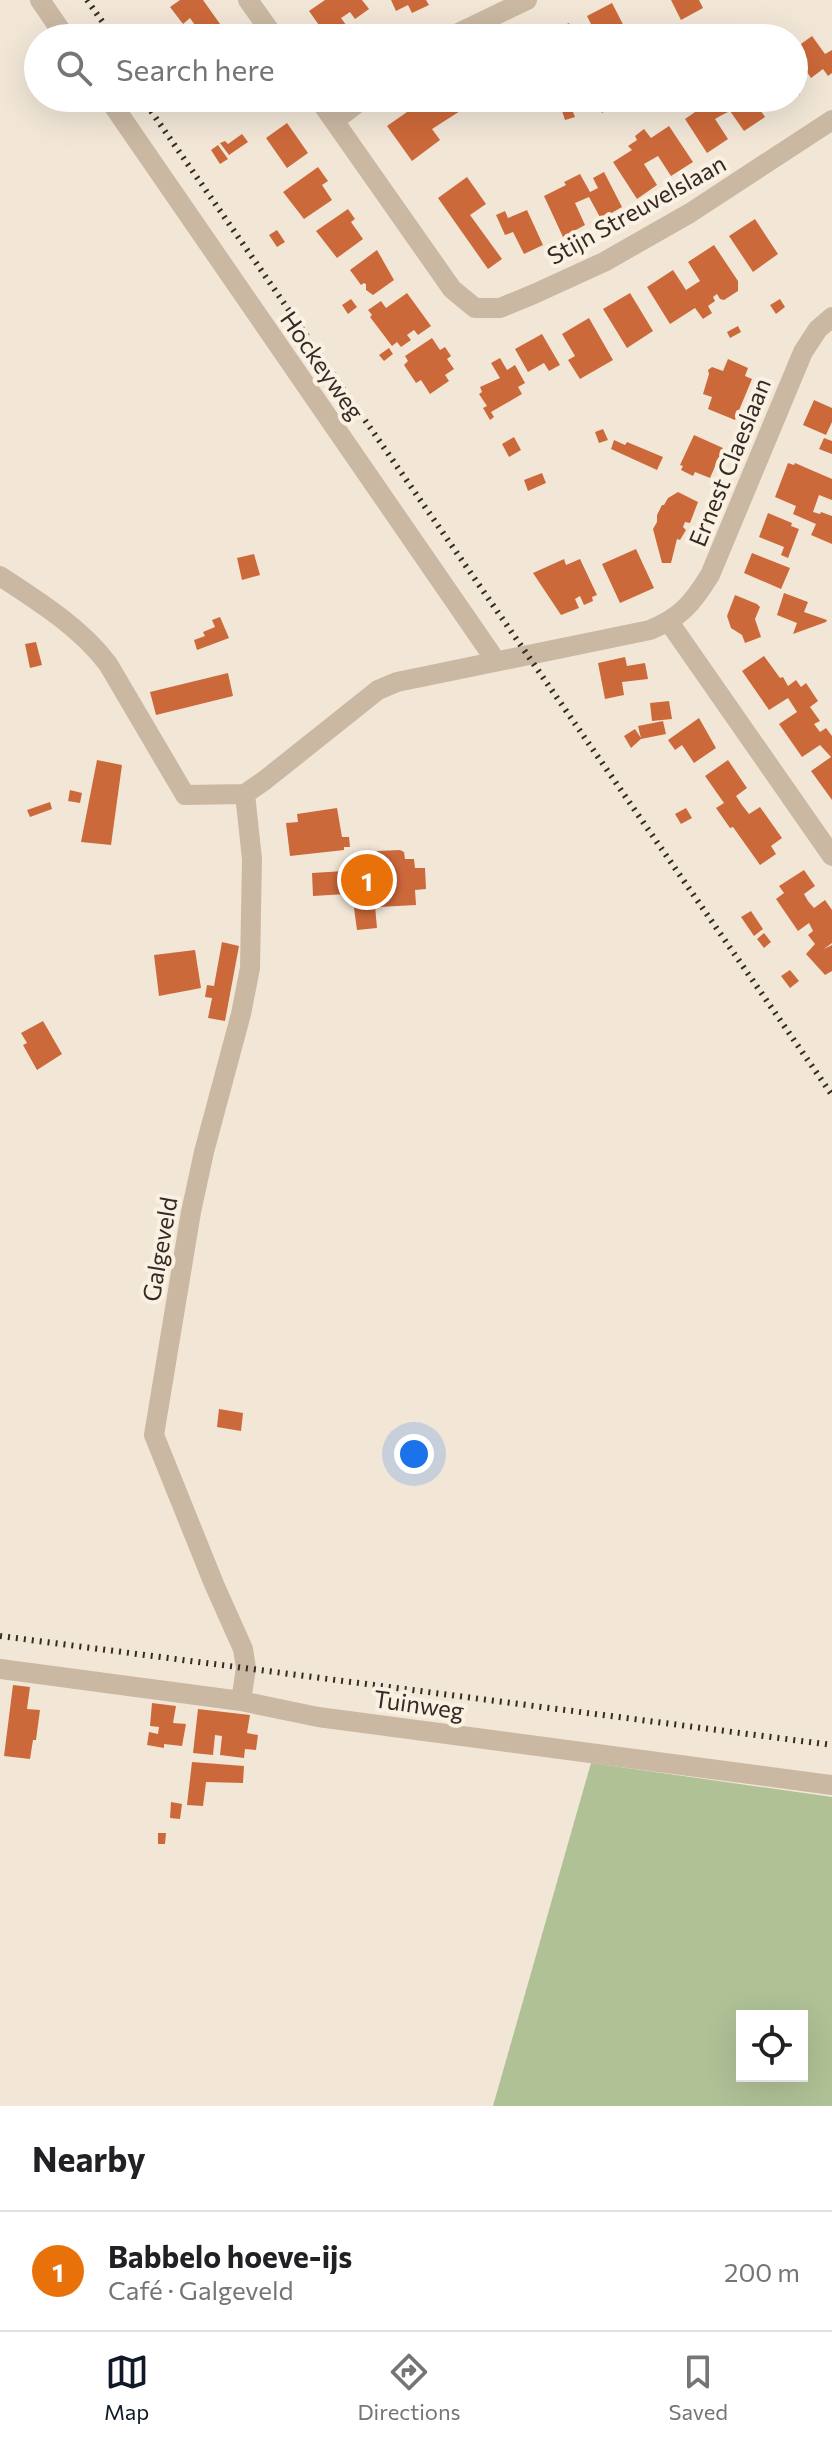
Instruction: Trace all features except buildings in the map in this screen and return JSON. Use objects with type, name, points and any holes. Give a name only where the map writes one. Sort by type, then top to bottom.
[{"type":"street","points":[[40,0],[56,24]]},
{"type":"street","points":[[248,0],[265,24]]},
{"type":"street","points":[[477,24],[527,0]]},
{"type":"street","name":"Hockeyweg","points":[[118,112],[496,661]]},
{"type":"street","name":"Stijn Streuvelslaan","points":[[328,112],[452,289],[475,308],[500,308],[604,262],[690,213],[832,120]]},
{"type":"street","points":[[334,121],[346,112]]},
{"type":"street","name":"Ernest Claeslaan","points":[[496,661],[650,630],[669,622],[687,609],[710,575],[803,352],[818,329],[832,317]]},
{"type":"street","points":[[0,576],[96,648],[185,795],[245,794],[378,690],[397,682],[496,661]]},
{"type":"street","points":[[669,622],[832,856]]},
{"type":"street","name":"Galgeveld","points":[[241,1701],[246,1668],[243,1649],[154,1435],[191,1212],[250,968],[252,859],[245,794]]},
{"type":"street","name":"Tuinweg","points":[[0,1669],[241,1701],[318,1717],[832,1785]]},
{"type":"green space","points":[[591,1763],[832,1797],[832,2106],[493,2106]]},
{"type":"railway","points":[[87,0],[104,24]]},
{"type":"railway","points":[[152,112],[832,1095]]},
{"type":"railway","points":[[0,1636],[832,1745]]},
{"type":"place","name":"Babbelo hoeve-ijs","points":[[367,880]]}]
